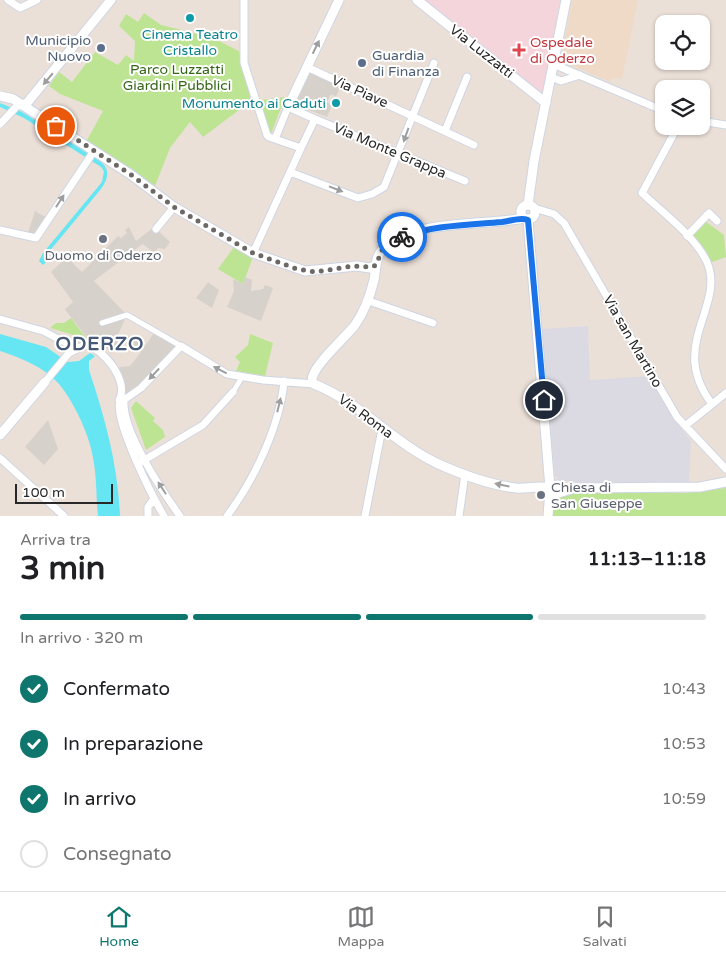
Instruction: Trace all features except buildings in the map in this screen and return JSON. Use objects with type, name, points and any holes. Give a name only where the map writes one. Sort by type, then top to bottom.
[{"type":"street","points":[[8,0],[20,8],[37,0]]},
{"type":"street","points":[[0,124],[11,112],[27,103],[111,0]]},
{"type":"street","points":[[244,0],[243,50],[246,75],[265,132],[274,139],[301,148]]},
{"type":"street","points":[[274,139],[339,0]]},
{"type":"street","name":"Via Luzzatti","points":[[418,0],[546,103]]},
{"type":"street","points":[[548,512],[555,489],[550,470],[530,213],[534,161],[566,0]]},
{"type":"street","points":[[290,172],[358,198],[372,194],[384,187],[434,63]]},
{"type":"street","points":[[553,64],[655,107]]},
{"type":"street","name":"Via Piave","points":[[307,67],[474,144]]},
{"type":"street","points":[[551,77],[561,81],[581,75]]},
{"type":"street","points":[[445,131],[467,77]]},
{"type":"street","points":[[0,96],[12,99],[93,153],[130,174],[166,202],[253,253],[305,271],[372,266]]},
{"type":"street","name":"Via Monte Grappa","points":[[288,107],[398,155],[465,181]]},
{"type":"street","points":[[253,253],[315,119]]},
{"type":"street","points":[[710,122],[726,125]]},
{"type":"street","points":[[673,135],[642,193],[687,236],[703,256],[711,272],[711,290],[696,345],[694,365],[701,388],[712,404]]},
{"type":"street","points":[[0,230],[36,238],[93,153]]},
{"type":"street","points":[[166,202],[166,217]]},
{"type":"street","points":[[156,229],[174,207]]},
{"type":"street","name":"Via san Martino","points":[[530,213],[546,212],[554,214],[564,223],[677,416],[726,469]]},
{"type":"street","points":[[687,236],[709,212],[717,221]]},
{"type":"street","points":[[299,382],[314,371],[356,324],[369,301],[373,283],[372,266],[385,247],[418,231],[445,225],[510,221],[530,213]]},
{"type":"street","points":[[369,301],[433,323]]},
{"type":"street","points":[[102,323],[127,315],[181,346],[141,388],[122,399]]},
{"type":"street","points":[[0,319],[43,331],[76,348]]},
{"type":"street","points":[[1,433],[69,353],[85,345],[92,346],[112,364],[120,380],[122,399],[119,412],[142,464],[154,500],[164,516]]},
{"type":"street","name":"Via Roma","points":[[181,346],[217,369],[242,378],[314,384],[339,395],[419,453],[442,466],[507,486],[555,489],[700,487],[726,482]]},
{"type":"street","points":[[314,371],[312,379],[314,384]]},
{"type":"street","points":[[142,464],[210,419],[233,392],[242,378]]},
{"type":"street","points":[[227,516],[260,460],[274,429],[284,381]]},
{"type":"street","points":[[685,426],[726,393]]},
{"type":"street","points":[[365,516],[379,444],[381,436],[386,430]]},
{"type":"street","points":[[0,458],[64,516]]},
{"type":"street","points":[[142,464],[180,516]]},
{"type":"street","points":[[459,516],[465,474]]},
{"type":"street","points":[[148,516],[148,507],[154,500]]},
{"type":"shaded area","name":"Ospedale di Oderzo","points":[[424,0],[560,0],[544,95],[453,22]]},
{"type":"shaded area","points":[[572,0],[638,0],[622,79],[613,78],[611,82],[561,61]]},
{"type":"shaded area","points":[[309,71],[340,87],[336,97],[331,94],[327,102],[332,105],[327,117],[293,104]]},
{"type":"shaded area","points":[[35,211],[49,219],[36,238],[28,233]]},
{"type":"shaded area","points":[[129,227],[136,241],[154,227],[170,242],[165,249],[158,248],[154,253],[143,244],[94,281],[127,315],[115,341],[118,343],[111,354],[100,341],[88,339],[66,311],[65,309],[73,302],[51,272],[67,257],[82,272],[118,236],[121,238],[127,233],[125,230]]},
{"type":"shaded area","points":[[245,277],[252,280],[251,291],[263,289],[265,285],[273,288],[261,321],[227,307],[234,291],[233,279],[243,284]]},
{"type":"shaded area","points":[[208,282],[219,290],[212,308],[196,298]]},
{"type":"shaded area","points":[[588,326],[590,380],[648,376],[672,417],[691,441],[689,482],[618,484],[561,481],[555,476],[542,329]]},
{"type":"shaded area","points":[[155,331],[181,346],[124,399],[117,372],[120,367],[130,366],[141,352],[123,339],[126,335],[146,345]]},
{"type":"shaded area","points":[[48,420],[58,449],[44,465],[25,447]]},
{"type":"green space","name":"Parco Luzzatti Giardini Pubblici","points":[[144,13],[161,25],[211,37],[239,51],[251,101],[203,137],[190,122],[170,148],[155,186],[86,142],[103,111],[60,94],[49,86],[59,72],[72,82],[95,52],[118,65],[126,55],[134,61],[135,41],[119,26],[126,14],[138,22]]},
{"type":"green space","points":[[285,97],[269,136],[260,104],[261,100]]},
{"type":"green space","points":[[705,221],[724,235],[726,257],[712,262],[690,236]]},
{"type":"green space","points":[[234,247],[253,257],[243,284],[218,269]]},
{"type":"green space","points":[[71,318],[87,339],[50,328],[56,323],[64,323]]},
{"type":"green space","points":[[250,334],[273,343],[265,376],[236,371],[240,362],[235,357],[248,345]]},
{"type":"green space","points":[[136,401],[155,418],[153,421],[163,430],[165,437],[146,450],[131,408]]},
{"type":"green space","points":[[726,488],[726,516],[552,516],[557,502],[567,494],[576,491],[686,493]]},
{"type":"water","points":[[0,103],[22,112],[100,161],[107,171],[107,178],[101,189],[48,253],[49,259],[43,265],[39,261],[43,253],[102,182],[104,171],[101,167],[24,118],[0,107]]},
{"type":"water","points":[[0,334],[46,347],[68,362],[79,361],[90,353],[95,356],[89,361],[89,370],[114,460],[120,516],[98,516],[91,449],[78,414],[66,393],[52,377],[40,368],[0,351]]},
{"type":"way so far","points":[[56,126],[130,174],[166,202],[229,240],[253,253],[297,269],[316,272],[352,266],[370,268],[376,265],[378,256],[385,247],[402,237]]},
{"type":"place","name":"Cinema Teatro Cristallo","points":[[190,18]]},
{"type":"place","name":"Municipio Nuovo","points":[[101,48]]},
{"type":"place","name":"Ospedale di Oderzo","points":[[519,50]]},
{"type":"place","name":"Guardia di Finanza","points":[[362,63]]},
{"type":"place","name":"Monumento ai Caduti","points":[[336,103]]},
{"type":"place","name":"Duomo di Oderzo","points":[[103,239]]},
{"type":"place","name":"Chiesa di San Giuseppe","points":[[541,495]]},
{"type":"district","name":"ODERZO","points":[[100,343]]},
{"type":"route","points":[[402,237],[445,225],[485,224],[524,218],[528,220],[544,400]]}]
